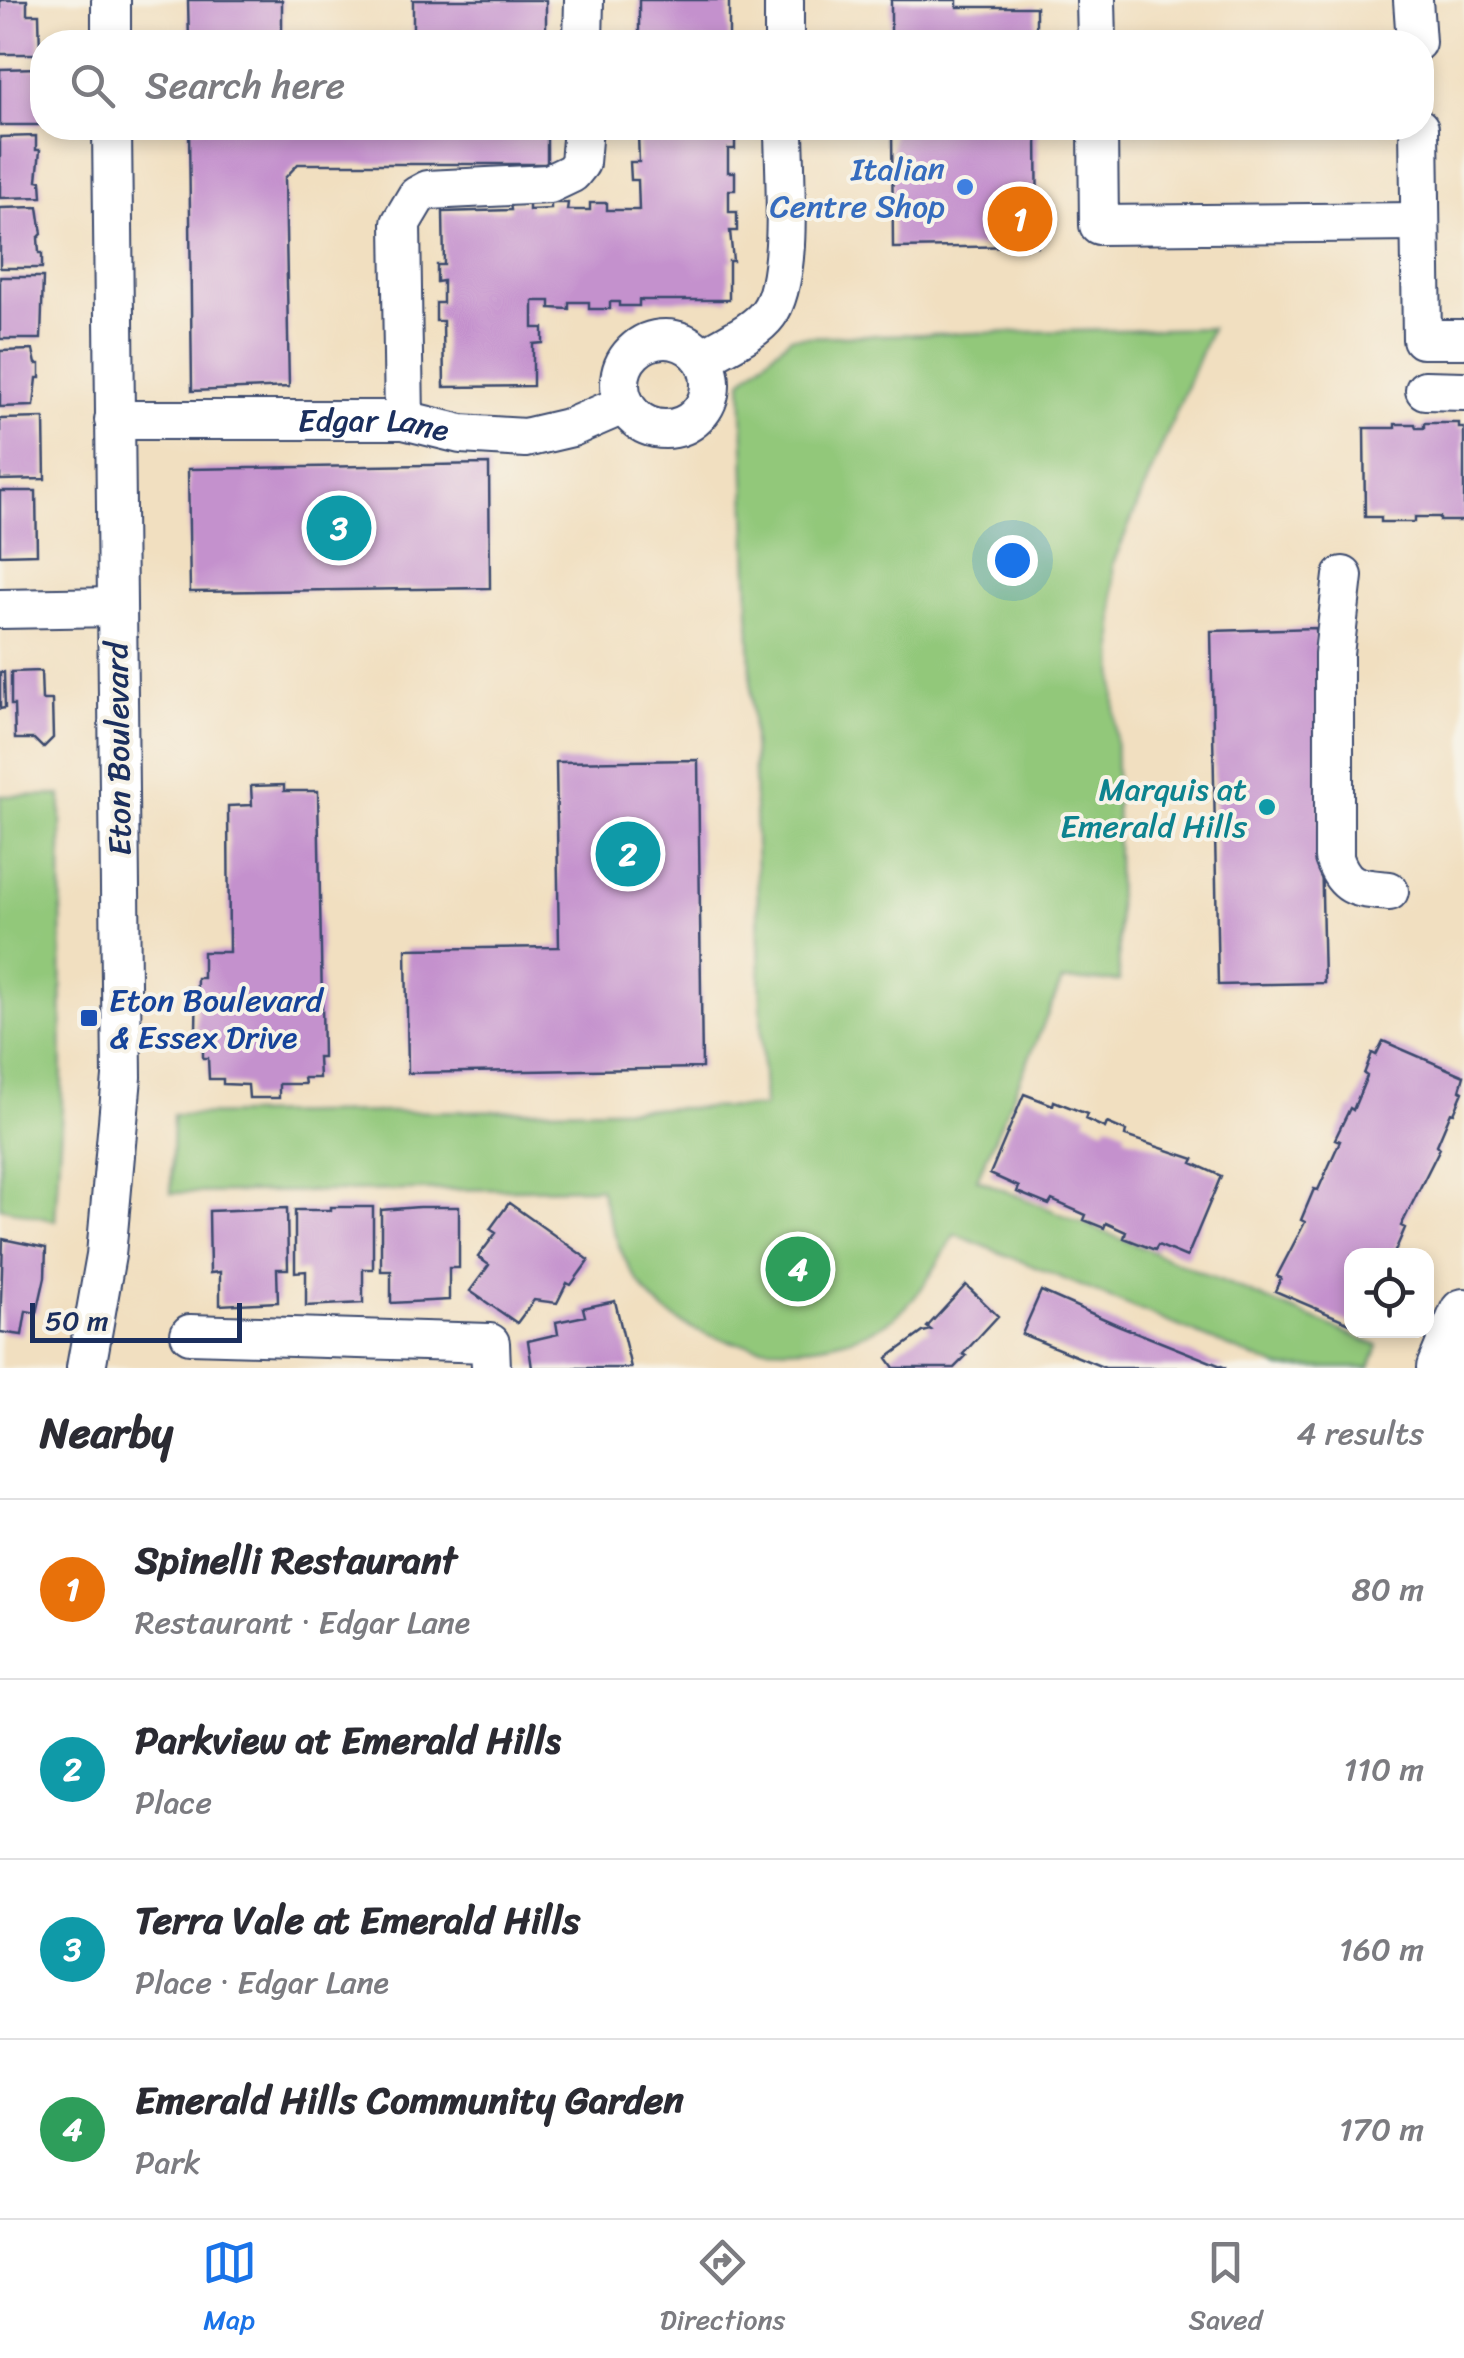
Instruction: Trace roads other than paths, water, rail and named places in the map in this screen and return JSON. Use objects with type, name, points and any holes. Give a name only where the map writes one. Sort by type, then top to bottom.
[{"type":"main road","points":[[1441,1368],[1464,1313]]},
{"type":"street","points":[[111,0],[112,30]]},
{"type":"street","points":[[583,30],[584,0]]},
{"type":"street","points":[[784,0],[784,30]]},
{"type":"street","points":[[1096,0],[1097,30]]},
{"type":"street","points":[[1413,0],[1415,30]]},
{"type":"street","name":"Eton Boulevard","points":[[86,1368],[106,1254],[122,1077],[112,140]]},
{"type":"street","points":[[404,420],[401,241],[406,212],[417,196],[428,190],[549,184],[561,180],[580,163],[582,140]]},
{"type":"street","points":[[703,358],[766,318],[776,303],[784,263],[784,140]]},
{"type":"street","points":[[1098,140],[1099,225],[1419,222]]},
{"type":"street","points":[[1419,140],[1422,338],[1464,339]]},
{"type":"street","points":[[678,340],[703,358],[711,386],[708,400],[689,423],[675,428],[646,425],[625,404],[620,375],[636,350],[649,342],[678,340]]},
{"type":"street","points":[[1425,390],[1464,391]]},
{"type":"street","name":"Edgar Lane","points":[[114,420],[404,420],[461,434],[525,438],[572,428],[625,404]]},
{"type":"street","points":[[1343,576],[1334,654],[1334,858],[1340,876],[1356,888],[1388,891]]},
{"type":"street","points":[[0,609],[116,607]]},
{"type":"street","points":[[190,1334],[490,1343],[492,1368]]},
{"type":"place","name":"Italian Centre Shop","points":[[965,187]]},
{"type":"place","name":"Spinelli Restaurant","points":[[1020,219]]},
{"type":"place","name":"Terra Vale at Emerald Hills","points":[[339,528]]},
{"type":"place","name":"Marquis at Emerald Hills","points":[[1267,807]]},
{"type":"place","name":"Parkview at Emerald Hills","points":[[628,854]]},
{"type":"place","name":"Eton Boulevard & Essex Drive","points":[[89,1018]]},
{"type":"place","name":"Emerald Hills Community Garden","points":[[798,1269]]}]
